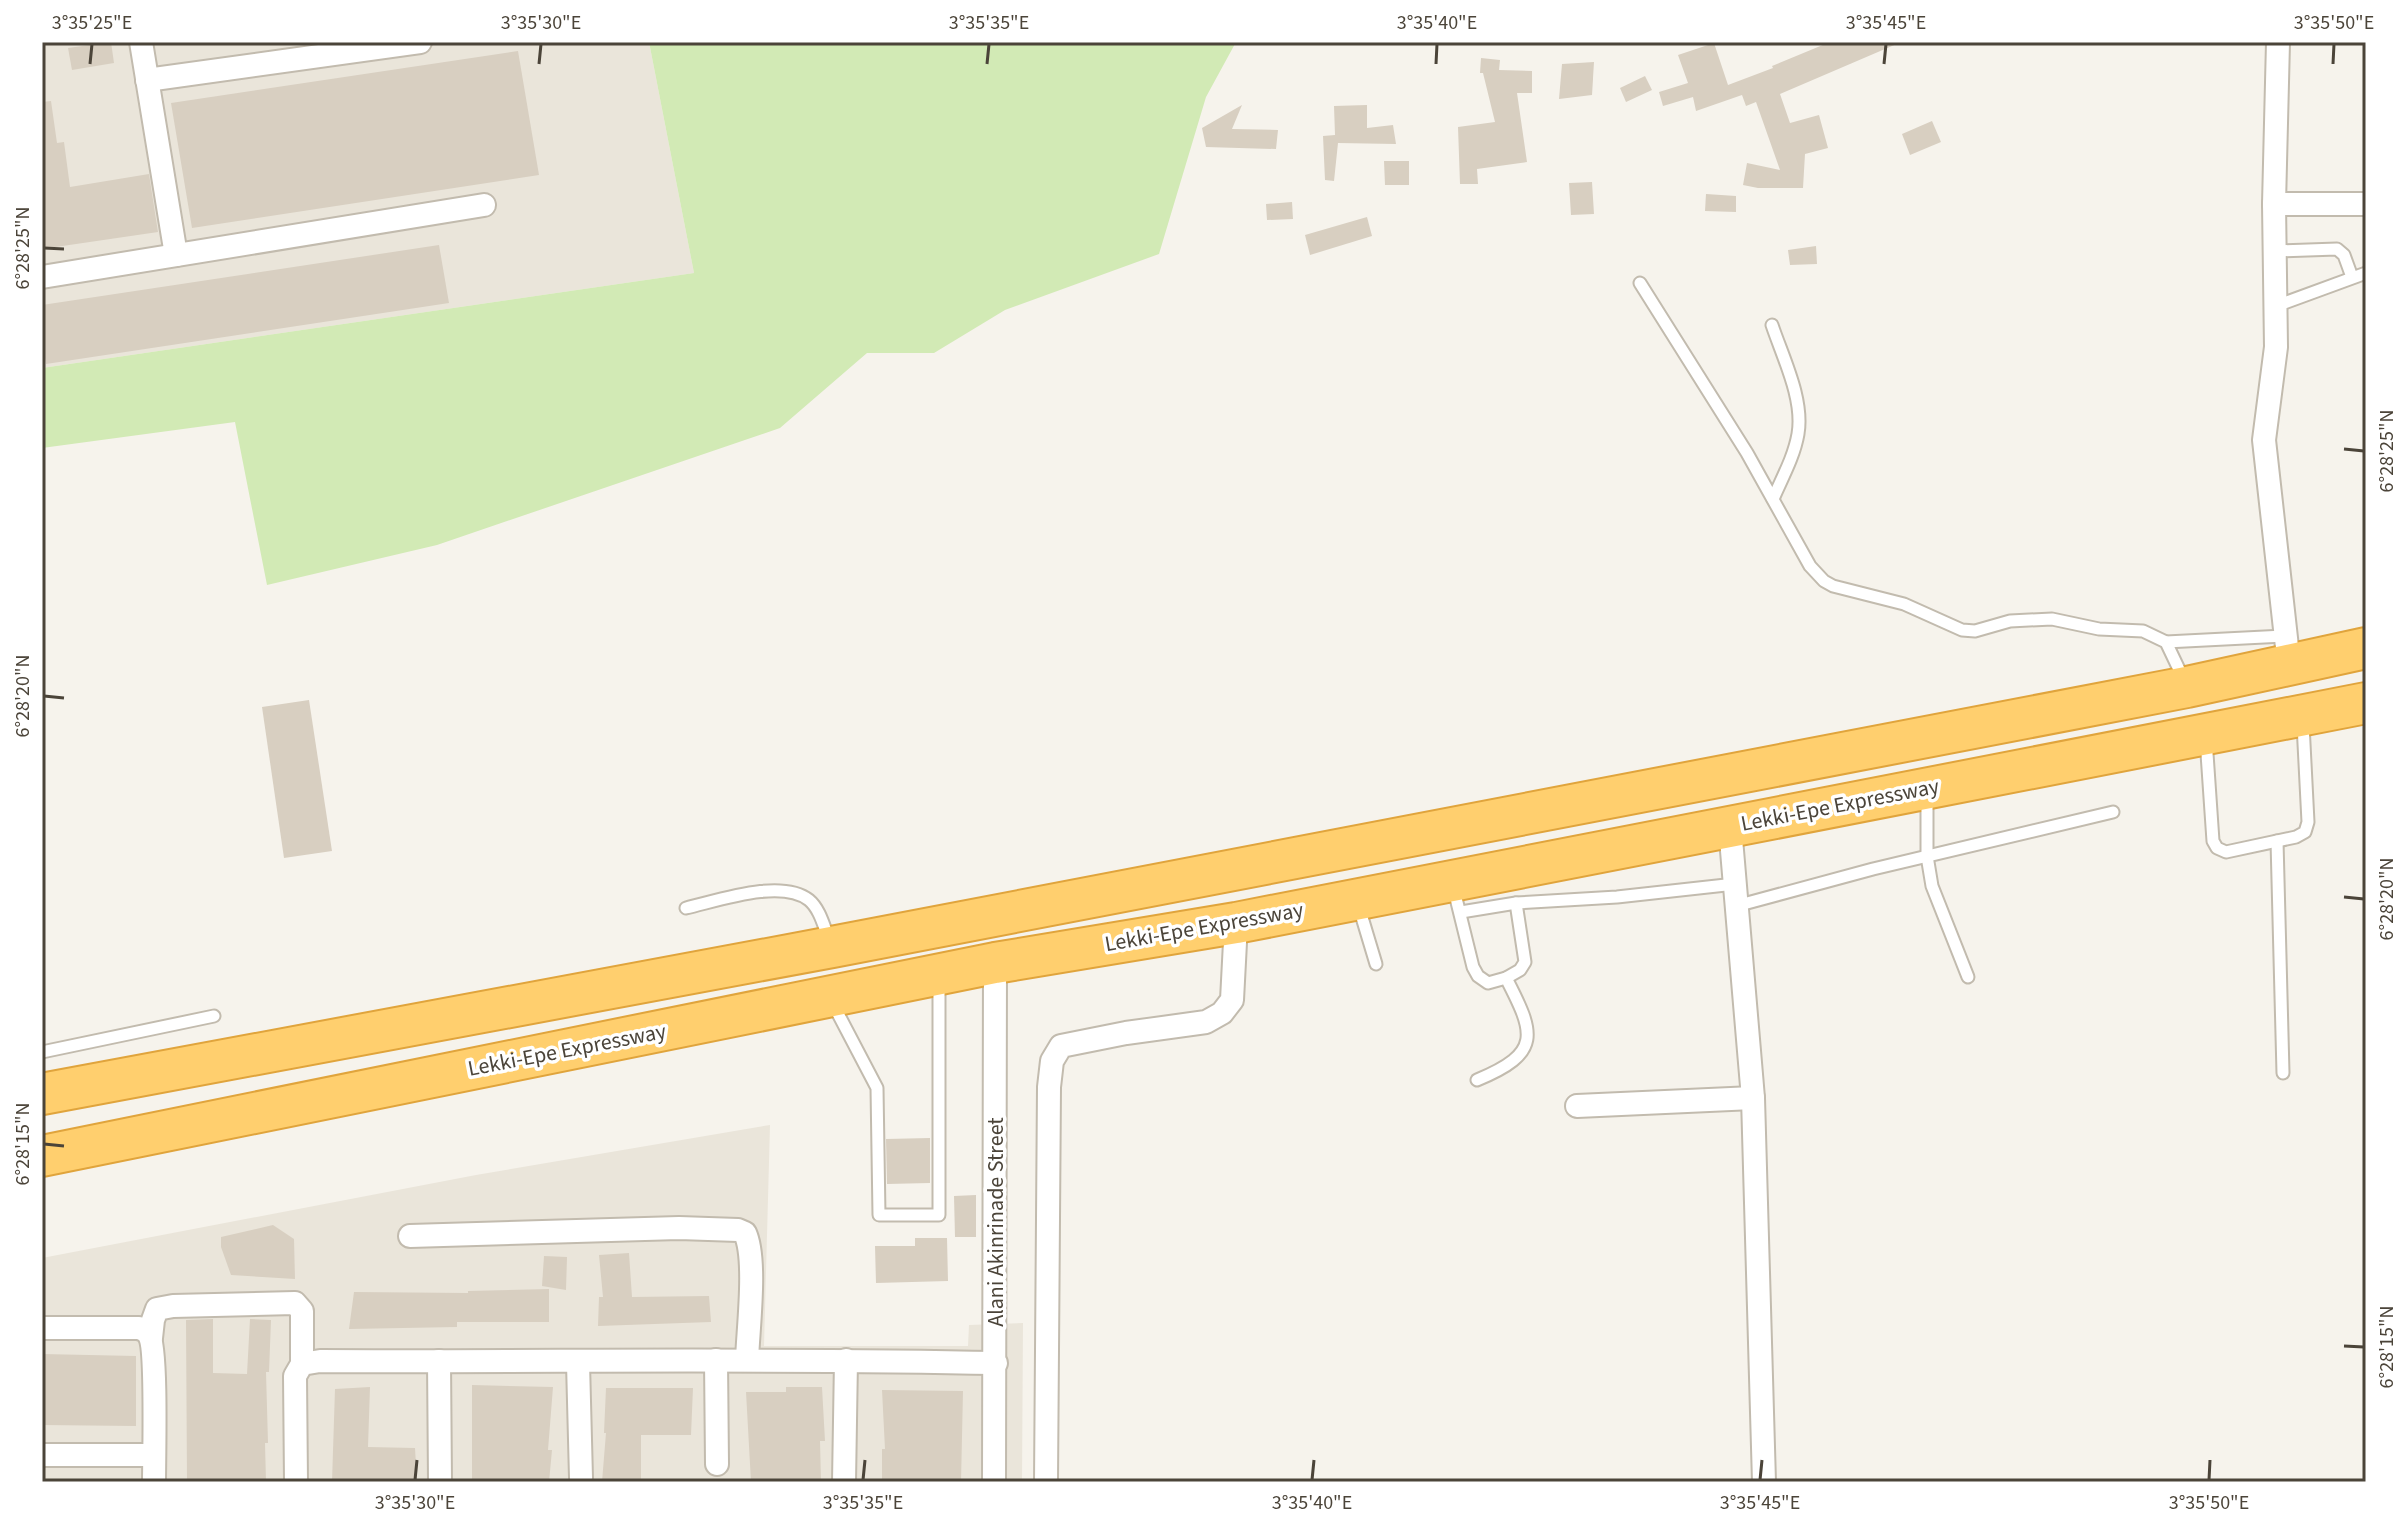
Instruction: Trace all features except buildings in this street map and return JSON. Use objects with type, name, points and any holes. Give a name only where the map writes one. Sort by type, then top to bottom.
[{"type":"highway","points":[[42,1094],[832,947],[2187,687],[2286,651],[2366,648]]},
{"type":"highway","name":"Lekki-Epe Expressway","points":[[42,1156],[995,963],[1357,900],[1456,896],[1730,827],[2366,703]]},
{"type":"street","points":[[141,42],[176,255]]},
{"type":"street","points":[[147,80],[420,42]]},
{"type":"street","points":[[2278,42],[2274,204],[2276,347],[2264,440],[2286,651]]},
{"type":"street","points":[[2274,204],[2366,204]]},
{"type":"street","points":[[42,277],[484,205]]},
{"type":"street","points":[[1730,827],[1753,1098],[1764,1482]]},
{"type":"street","points":[[1046,1482],[1049,1087],[1052,1061],[1061,1046],[1206,1022],[1222,1013],[1232,1000],[1236,923]]},
{"type":"street","name":"Alani Akinrinade Street","points":[[994,1482],[995,963]]},
{"type":"street","points":[[1577,1106],[1753,1098]]},
{"type":"street","points":[[410,1236],[679,1228],[738,1230],[745,1233],[748,1239],[750,1259],[747,1360]]},
{"type":"street","points":[[154,1482],[151,1338],[157,1309],[295,1303],[302,1311],[302,1364],[295,1376],[296,1482]]},
{"type":"street","points":[[42,1328],[139,1328],[151,1338]]},
{"type":"street","points":[[302,1364],[320,1361],[578,1363],[716,1360],[996,1363]]},
{"type":"street","points":[[716,1360],[717,1464]]},
{"type":"street","points":[[844,1482],[846,1360]]},
{"type":"street","points":[[439,1361],[440,1482]]},
{"type":"street","points":[[578,1363],[581,1478]]},
{"type":"street","points":[[42,1455],[154,1455]]},
{"type":"lane","points":[[2275,251],[2337,249],[2344,255],[2352,277]]},
{"type":"lane","points":[[2276,306],[2366,273]]},
{"type":"lane","points":[[1640,283],[1747,453],[1810,566],[1824,581],[1904,604],[1962,630],[1975,631],[2010,621],[2052,619],[2099,629],[2143,631],[2166,642],[2286,651]]},
{"type":"lane","points":[[1772,325],[1798,403],[1799,432],[1791,460],[1773,499]]},
{"type":"lane","points":[[2166,642],[2187,687]]},
{"type":"lane","points":[[2206,733],[2213,841],[2217,848],[2226,852],[2305,832],[2308,822],[2302,715]]},
{"type":"lane","points":[[1927,788],[1927,856],[1935,898],[1968,977]]},
{"type":"lane","points":[[1516,903],[1525,962],[1520,970],[1506,978],[1488,983],[1478,976],[1473,967],[1456,896],[1516,903],[1736,895],[1927,856],[2113,812]]},
{"type":"lane","points":[[2277,841],[2283,1073]]},
{"type":"lane","points":[[686,908],[756,892],[787,891],[808,899],[817,911],[832,947]]},
{"type":"lane","points":[[1357,900],[1376,964]]},
{"type":"lane","points":[[829,996],[877,1088],[879,1215],[939,1215],[939,974]]},
{"type":"lane","points":[[1477,1080],[1506,1068],[1527,1045],[1526,1017],[1506,978]]},
{"type":"lane","points":[[42,1052],[214,1016]]},
{"type":"shaded area","points":[[42,42],[649,42],[694,273],[42,368]]},
{"type":"shaded area","points":[[770,1125],[764,1346],[968,1346],[969,1325],[1023,1323],[1022,1482],[42,1482],[42,1258],[476,1175]]},
{"type":"green space","points":[[649,42],[1236,42],[1206,97],[1159,254],[1005,310],[934,353],[867,353],[780,428],[437,545],[267,585],[235,422],[42,448],[42,368],[694,273]]}]
